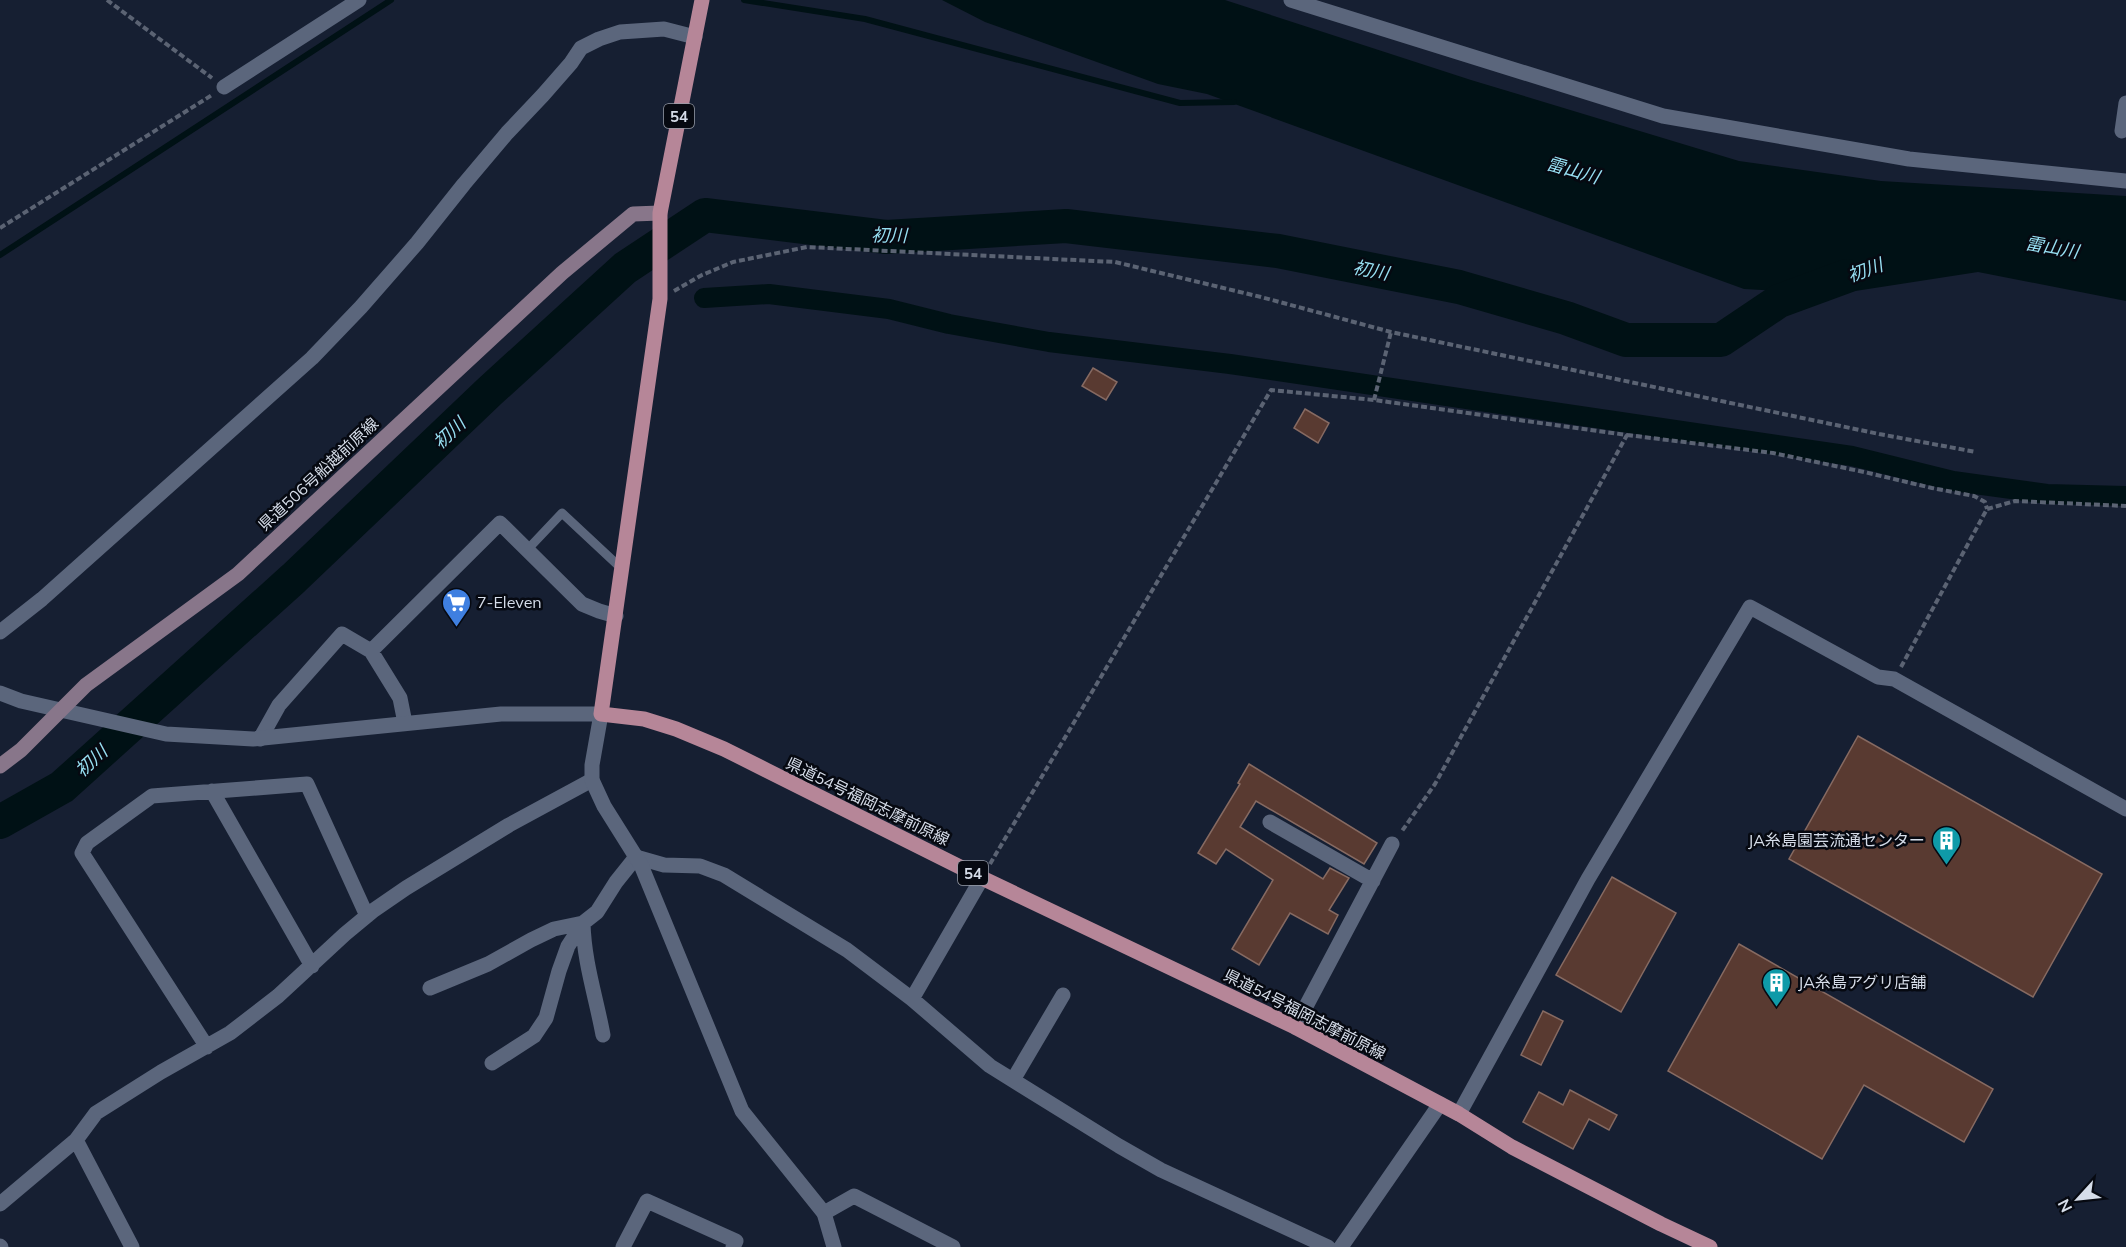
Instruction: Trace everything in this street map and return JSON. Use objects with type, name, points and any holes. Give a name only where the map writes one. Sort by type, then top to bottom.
[{"type":"main road","name":"54","points":[[601,714],[660,298],[660,213],[702,0]]},
{"type":"main road","name":"県道506号船越前原線","points":[[0,766],[21,750],[87,685],[238,574],[562,273],[633,214],[660,213]]},
{"type":"main road","name":"県道54号福岡志摩前原線","points":[[601,714],[644,719],[676,729],[724,749],[982,878],[1295,1028],[1459,1114],[1512,1147],[1710,1247]]},
{"type":"street","points":[[224,87],[359,0]]},
{"type":"street","points":[[1291,0],[1663,116],[1909,159],[2126,182]]},
{"type":"street","points":[[0,632],[42,600],[312,358],[417,243],[464,184],[564,71],[581,48],[620,32],[664,29],[695,37]]},
{"type":"street","points":[[2121,131],[2126,103]]},
{"type":"street","points":[[371,651],[501,523],[582,604],[616,616]]},
{"type":"street","points":[[1459,1114],[1588,879],[1750,608],[1878,677],[1894,679],[2126,809]]},
{"type":"street","points":[[256,739],[279,705],[342,634],[371,651],[400,698],[405,723]]},
{"type":"street","points":[[0,693],[21,702],[165,734],[256,739],[501,714],[601,714],[592,765],[592,780],[604,806],[636,857],[742,1111],[824,1213],[834,1247]]},
{"type":"street","points":[[0,1204],[76,1140],[96,1113],[161,1072],[230,1033],[278,996],[345,934],[406,888],[509,825],[592,780]]},
{"type":"street","points":[[207,1047],[82,853],[87,843],[152,796],[307,784],[368,916]]},
{"type":"street","points":[[212,791],[312,966]]},
{"type":"street","points":[[1270,822],[1373,881]]},
{"type":"street","points":[[1295,1028],[1392,844]]},
{"type":"street","points":[[492,1063],[534,1036],[546,1018],[558,972],[568,946],[583,923],[597,912],[616,882],[636,857]]},
{"type":"street","points":[[636,857],[663,865],[700,867],[724,874],[847,950],[912,999],[990,1066],[1161,1170],[1328,1247]]},
{"type":"street","points":[[912,999],[982,878]]},
{"type":"street","points":[[430,988],[488,964],[554,929],[583,923]]},
{"type":"street","points":[[583,923],[590,984],[603,1035]]},
{"type":"street","points":[[1013,1080],[1063,995]]},
{"type":"street","points":[[1341,1247],[1440,1104]]},
{"type":"street","points":[[76,1140],[132,1247]]},
{"type":"street","points":[[824,1213],[854,1196],[953,1247]]},
{"type":"street","points":[[623,1247],[647,1200],[736,1241],[733,1247]]},
{"type":"lane","points":[[528,549],[562,513],[622,569]]},
{"type":"path","points":[[0,228],[224,87],[107,0]]},
{"type":"path","points":[[660,298],[702,275],[733,262],[807,248],[1115,262],[1261,297],[1391,332],[1879,434],[1976,452]]},
{"type":"path","points":[[1375,398],[1391,332]]},
{"type":"path","points":[[982,878],[1271,390],[1375,398],[1627,435],[1773,453],[1974,496],[1985,502],[1987,509],[1894,679]]},
{"type":"path","points":[[1392,844],[1435,784],[1627,435]]},
{"type":"path","points":[[1987,509],[2015,501],[2126,506]]},
{"type":"water","name":"雷山川","points":[[942,0],[1225,0],[1471,80],[1739,161],[1881,181],[2126,196],[2126,301],[1978,272],[1836,294],[1744,289],[1207,94],[1158,84],[985,22]]},
{"type":"building","points":[[1093,368],[1117,382],[1106,400],[1082,386]]},
{"type":"building","points":[[1305,409],[1329,423],[1318,443],[1294,428]]},
{"type":"building","name":"JA糸島園芸流通センター","points":[[1858,736],[2102,874],[2033,997],[1789,859]]},
{"type":"building","points":[[1249,764],[1377,843],[1364,864],[1256,801],[1240,827],[1323,879],[1330,868],[1349,878],[1329,910],[1338,915],[1328,934],[1290,913],[1259,965],[1232,949],[1273,880],[1226,849],[1216,864],[1198,853],[1240,784],[1238,783]]},
{"type":"building","points":[[1612,877],[1676,913],[1621,1012],[1556,975]]},
{"type":"building","name":"JA糸島アグリ店舗","points":[[1739,944],[1993,1089],[1964,1142],[1864,1085],[1822,1159],[1668,1071]]},
{"type":"building","points":[[1543,1011],[1563,1021],[1541,1065],[1521,1055]]},
{"type":"building","points":[[1570,1090],[1617,1115],[1609,1130],[1589,1119],[1573,1149],[1523,1122],[1539,1092],[1563,1105]]},
{"type":"waterway","points":[[0,255],[391,0]]},
{"type":"waterway","points":[[744,0],[865,19],[1180,103],[1234,102]]},
{"type":"waterway","name":"初川","points":[[0,822],[62,787],[294,578],[489,392],[625,268],[705,215],[886,237],[1066,226],[1278,251],[1459,287],[1566,318],[1626,340],[1721,340],[1779,301],[1847,276]]},
{"type":"waterway","points":[[704,298],[769,294],[889,309],[949,324],[1049,342],[1230,364],[1852,456],[1953,481],[2047,494],[2126,496]]},
{"type":"place","name":"7-Eleven","points":[[456,628]]},
{"type":"place","name":"JA糸島園芸流通センター","points":[[1946,866]]},
{"type":"place","name":"JA糸島アグリ店舗","points":[[1777,1008]]}]
